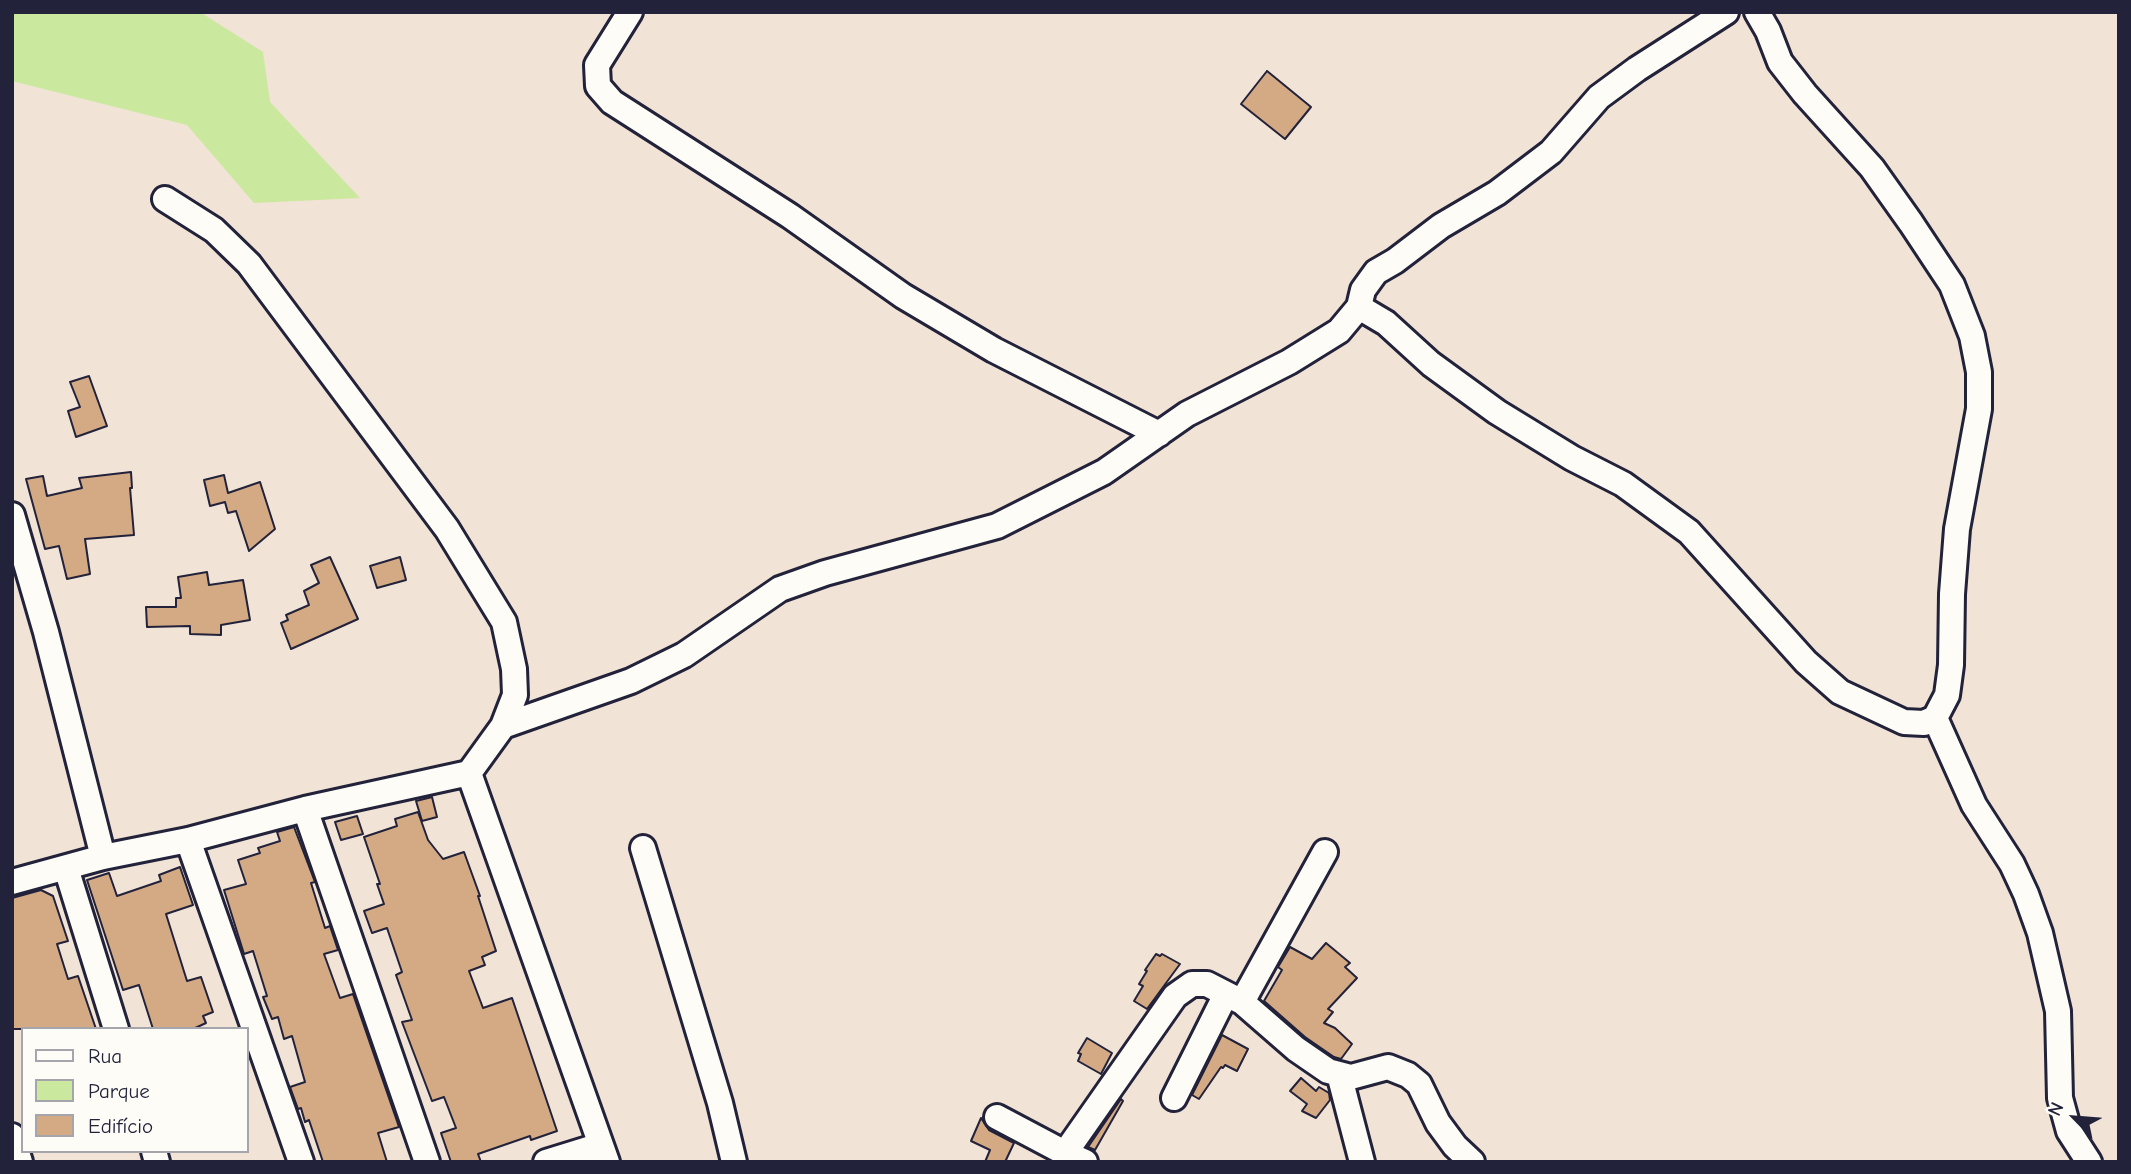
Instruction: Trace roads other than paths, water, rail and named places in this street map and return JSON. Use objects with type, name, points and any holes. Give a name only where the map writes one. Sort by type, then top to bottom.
[{"type":"street","points":[[631,12],[597,65],[598,86],[612,102],[758,198],[790,216],[903,296],[994,350],[1159,434]]},
{"type":"street","points":[[503,726],[631,681],[684,655],[780,589],[825,573],[997,526],[1104,472],[1187,414],[1289,362],[1339,331],[1359,307],[1363,290],[1376,272],[1441,226],[1497,193],[1551,152],[1599,97],[1637,69],[1726,12]]},
{"type":"street","points":[[1359,307],[1386,323],[1431,364],[1497,412],[1572,458],[1623,484],[1689,532],[1806,663],[1840,692],[1904,722],[1924,723],[1935,718],[1947,695],[1951,665],[1952,594],[1957,529],[1979,409],[1979,372],[1972,336],[1952,285],[1911,223],[1872,168],[1780,62],[1768,31],[1756,12]]},
{"type":"street","points":[[12,882],[103,857],[188,840],[305,809],[469,773],[503,726],[515,695],[514,669],[504,622],[447,529],[249,264],[214,230],[165,199]]},
{"type":"street","points":[[12,515],[46,632],[103,857]]},
{"type":"street","points":[[1935,718],[1974,805],[2017,874],[2040,933],[2058,1011],[2060,1098],[2068,1131],[2089,1162]]},
{"type":"street","points":[[469,773],[604,1153],[546,1162]]},
{"type":"street","points":[[305,809],[428,1162]]},
{"type":"street","points":[[188,840],[301,1162]]},
{"type":"street","points":[[643,848],[720,1103],[734,1162]]},
{"type":"street","points":[[1174,1098],[1325,852]]},
{"type":"street","points":[[66,868],[115,1027]]},
{"type":"street","points":[[997,1117],[1075,1158],[1175,996],[1192,984],[1207,984],[1234,998],[1296,1049],[1328,1071],[1351,1077],[1388,1067],[1408,1075],[1419,1084],[1455,1146],[1472,1162]]},
{"type":"street","points":[[1339,1074],[1362,1162]]},
{"type":"street","points":[[12,1136],[20,1162]]}]
